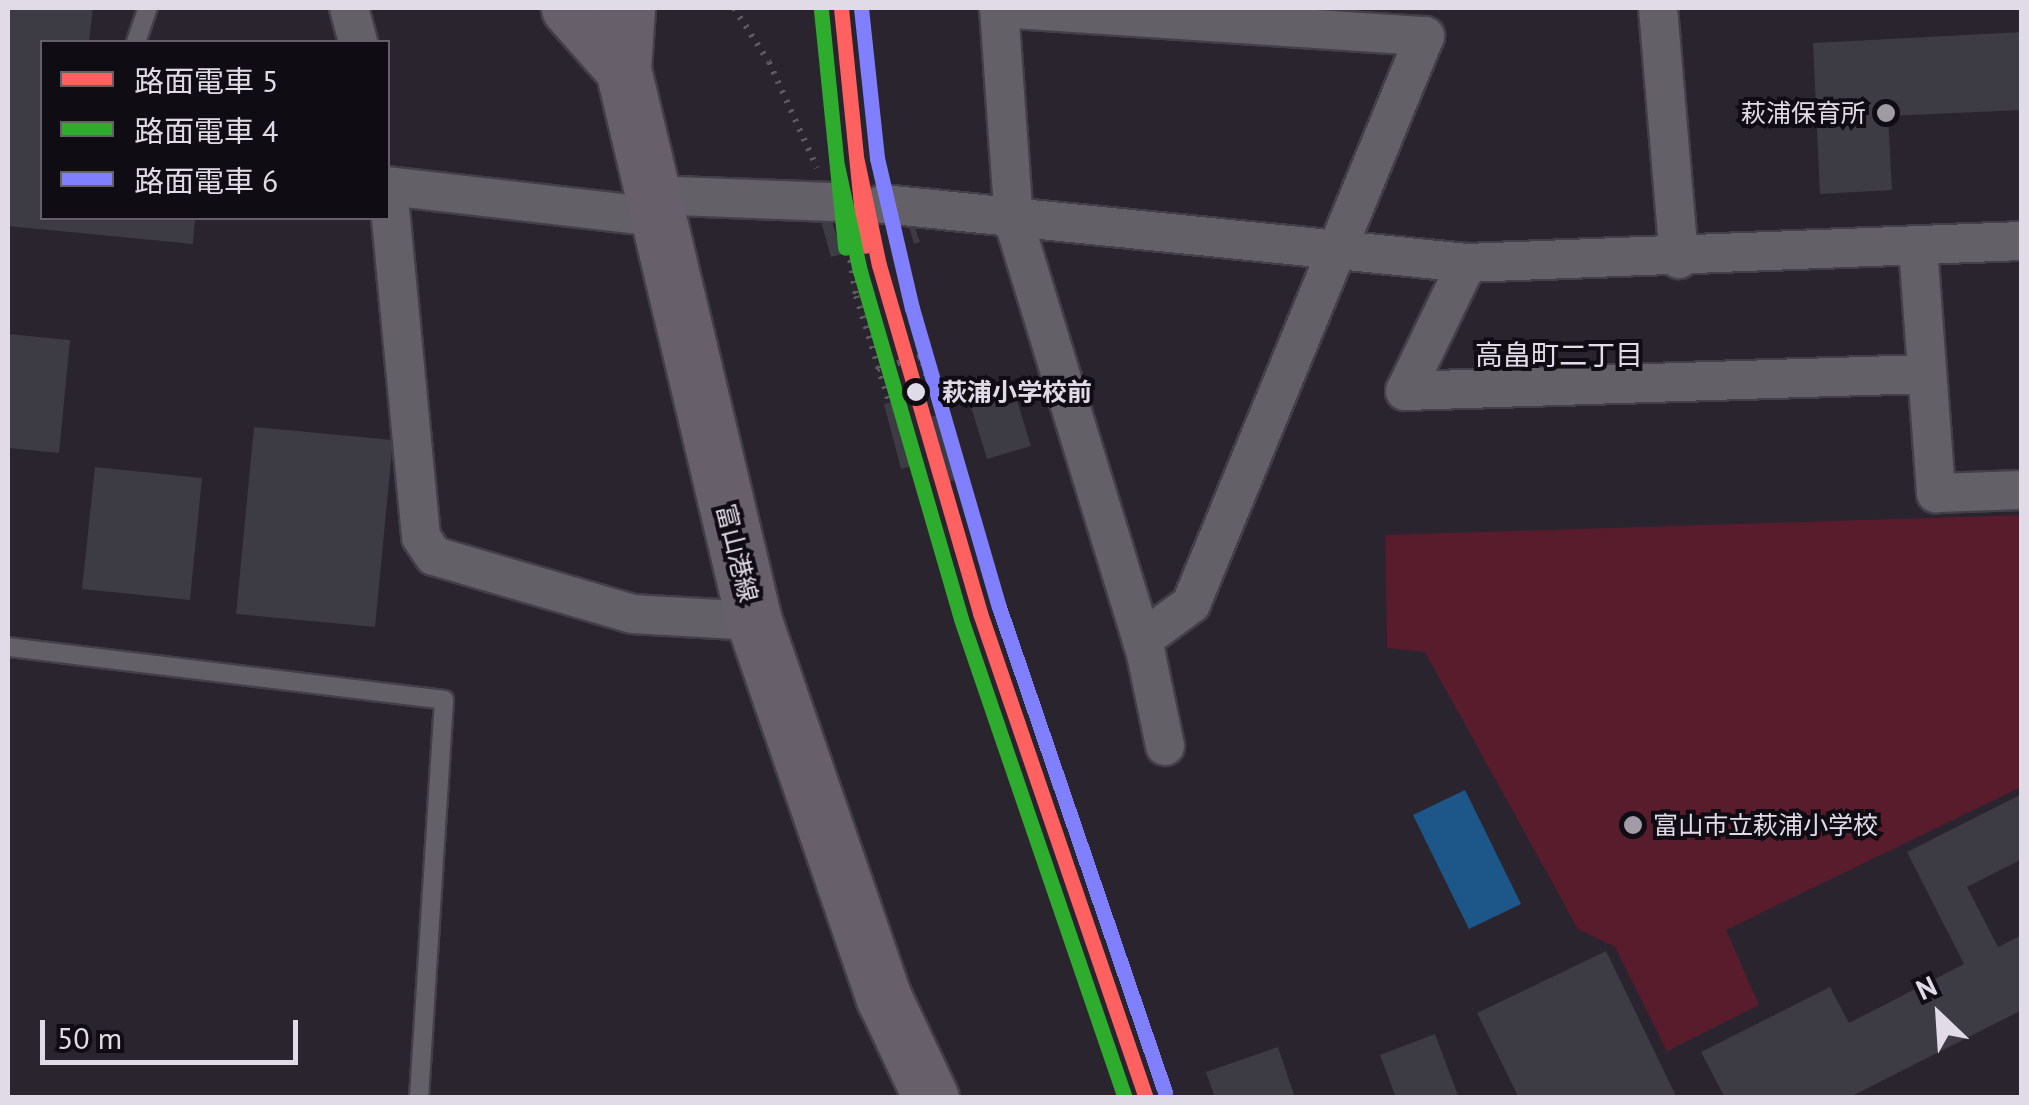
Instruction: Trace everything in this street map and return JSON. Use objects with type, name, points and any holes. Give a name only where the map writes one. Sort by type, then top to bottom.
[{"type":"main road","name":"富山港線","points":[[569,8],[623,68],[754,621],[884,998],[931,1098]]},
{"type":"main road","points":[[623,68],[627,8]]},
{"type":"street","points":[[349,8],[357,40]]},
{"type":"street","points":[[1142,640],[1191,604],[1332,251],[1425,36],[999,8],[1014,222],[1142,640],[1166,746]]},
{"type":"street","points":[[1658,8],[1679,259]]},
{"type":"street","points":[[390,186],[654,206],[831,202]]},
{"type":"street","points":[[888,205],[1014,222],[1466,263],[1679,259],[2022,241]]},
{"type":"street","points":[[390,208],[420,537],[434,556],[632,614],[754,621]]},
{"type":"street","points":[[1918,248],[1936,493],[2022,490]]},
{"type":"street","points":[[1466,263],[1405,391],[1927,374]]},
{"type":"lane","points":[[137,40],[148,8]]},
{"type":"lane","points":[[8,647],[444,700],[418,1098]]},
{"type":"path","points":[[734,8],[768,62],[831,202],[842,218],[877,369],[889,402]]},
{"type":"path","points":[[888,205],[899,278],[930,390]]},
{"type":"path","points":[[877,369],[920,357]]},
{"type":"shaded area","points":[[2021,515],[2021,787],[1726,930],[1759,1005],[1667,1051],[1615,947],[1578,929],[1425,652],[1387,648],[1385,535]]},
{"type":"water","points":[[1465,790],[1521,904],[1469,929],[1413,815]]},
{"type":"building","points":[[8,8],[93,8],[89,40],[40,40],[40,220],[195,220],[193,244],[8,226]]},
{"type":"building","name":"萩浦保育所","points":[[2022,32],[2022,110],[1888,116],[1892,190],[1820,194],[1813,43]]},
{"type":"building","points":[[830,215],[842,254],[831,257],[820,218]]},
{"type":"building","points":[[914,225],[920,242],[914,244],[909,227]]},
{"type":"building","points":[[8,334],[70,340],[59,453],[8,448]]},
{"type":"building","points":[[1012,384],[1031,446],[987,459],[968,397]]},
{"type":"building","points":[[895,401],[912,466],[901,469],[884,404]]},
{"type":"building","points":[[942,414],[960,479],[948,482],[930,417]]},
{"type":"building","points":[[254,427],[393,440],[375,627],[236,614]]},
{"type":"building","points":[[95,467],[202,478],[190,600],[82,589]]},
{"type":"building","points":[[2022,794],[2022,859],[1967,887],[1998,947],[2022,935],[2022,1010],[1848,1098],[1725,1098],[1701,1052],[1830,987],[1849,1023],[1964,964],[1907,852]]},
{"type":"building","points":[[1606,951],[1677,1098],[1519,1098],[1477,1013]]},
{"type":"building","points":[[1435,1034],[1459,1098],[1396,1098],[1380,1055]]},
{"type":"building","points":[[1278,1047],[1295,1098],[1215,1098],[1206,1072]]},
{"type":"tram line","name":"5","points":[[841,8],[865,246]]},
{"type":"tram line","name":"6","points":[[861,8],[877,158],[912,308],[999,607],[1165,1092]]},
{"type":"tram line","name":"4","points":[[821,10],[845,248]]},
{"type":"tram line","name":"5","points":[[857,161],[879,265],[980,613],[1146,1098]]},
{"type":"tram line","name":"4","points":[[837,165],[860,271],[961,619],[1125,1098]]},
{"type":"place","name":"萩浦保育所","points":[[1886,113]]},
{"type":"place","name":"萩浦小学校前","points":[[916,392]]},
{"type":"place","name":"富山市立萩浦小学校","points":[[1633,825]]},
{"type":"district","name":"高畠町二丁目","points":[[1559,355]]}]
